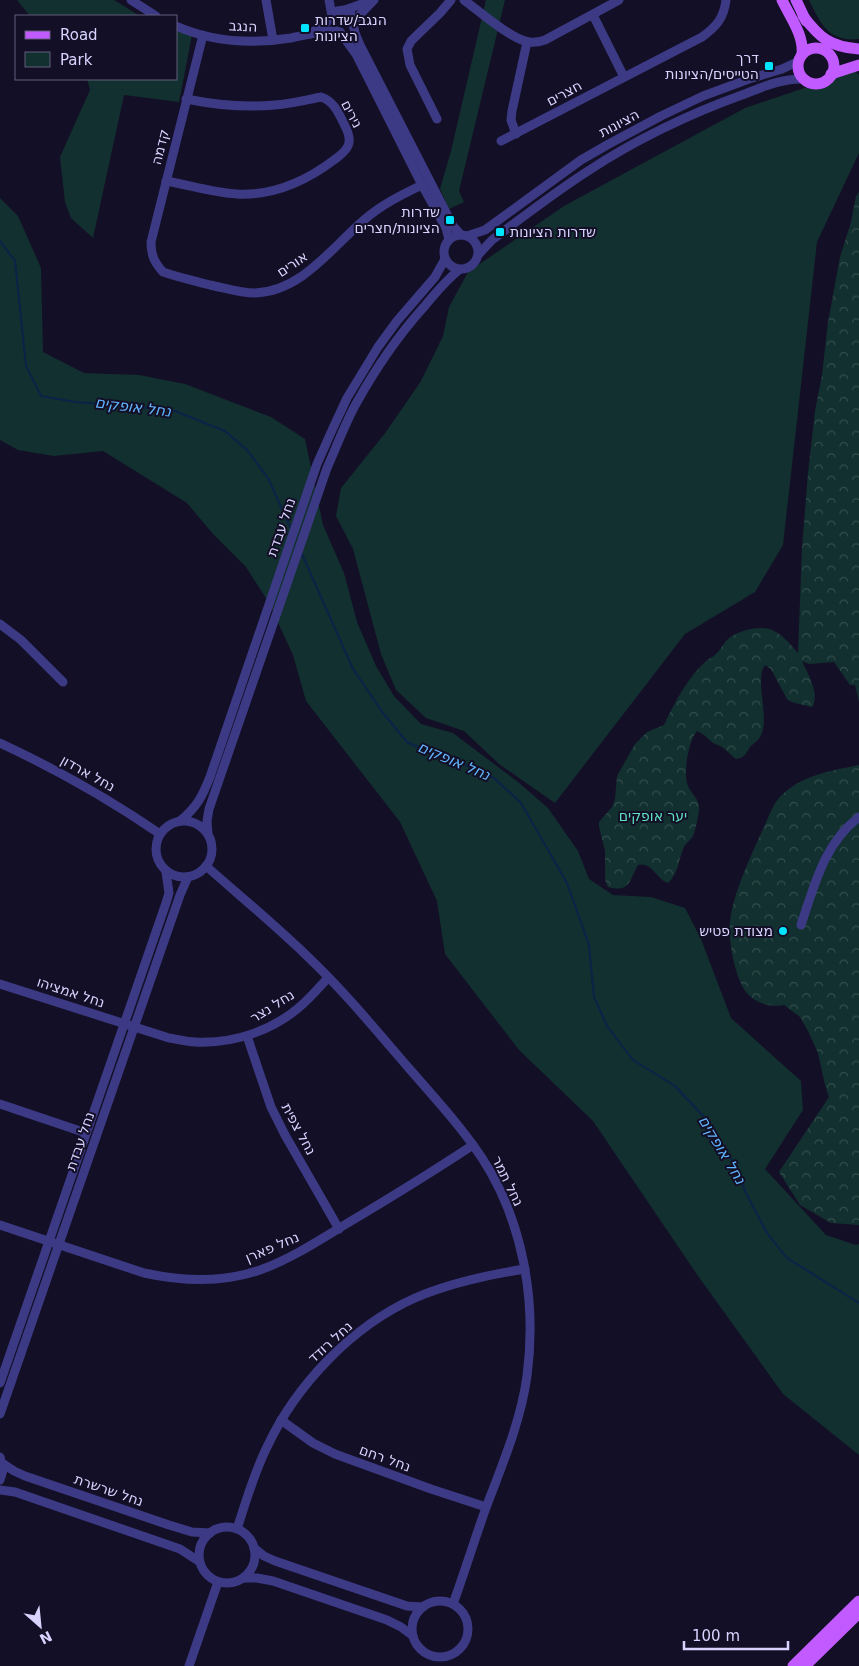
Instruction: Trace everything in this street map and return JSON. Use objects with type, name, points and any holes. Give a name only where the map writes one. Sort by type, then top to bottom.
[{"type":"main road","points":[[782,0],[799,35],[803,48],[799,70],[804,79],[810,82],[821,83],[831,74],[834,64],[813,37],[796,0]]},
{"type":"main road","points":[[803,16],[822,38],[832,44],[859,51]]},
{"type":"main road","points":[[801,58],[811,48],[826,52],[859,51]]},
{"type":"main road","points":[[831,74],[859,65]]},
{"type":"main road","points":[[793,1666],[859,1601]]},
{"type":"main road","points":[[805,1666],[859,1613]]},
{"type":"street","points":[[130,0],[154,15]]},
{"type":"street","points":[[266,0],[273,40]]},
{"type":"street","points":[[329,0],[332,25],[354,50],[446,228],[449,240]]},
{"type":"street","points":[[334,0],[344,10],[352,14],[360,45],[453,226],[464,236],[475,242],[478,255],[472,266],[460,270],[450,265],[445,259],[444,248],[449,240],[455,236],[464,236]]},
{"type":"street","points":[[332,17],[336,11],[373,0]]},
{"type":"street","points":[[338,31],[348,31],[373,0]]},
{"type":"street","points":[[438,120],[410,65],[406,49],[451,0]]},
{"type":"street","points":[[464,0],[515,37],[527,42],[536,43],[619,0]]},
{"type":"street","name":"חצרים","points":[[501,142],[702,37],[717,26],[722,18],[726,0]]},
{"type":"street","points":[[593,15],[624,77]]},
{"type":"street","name":"הנגב","points":[[310,34],[332,17]]},
{"type":"street","name":"הנגב","points":[[178,27],[203,35],[252,42],[338,31]]},
{"type":"street","name":"קדמה","points":[[156,264],[151,255],[151,242],[203,35]]},
{"type":"street","points":[[516,134],[512,120],[512,111],[527,42]]},
{"type":"street","name":"הציונות","points":[[464,236],[485,230],[581,160],[638,128],[704,96],[782,69],[801,58]]},
{"type":"street","name":"הציונות","points":[[478,255],[492,240],[588,170],[630,146],[666,127],[731,99],[776,83],[804,79]]},
{"type":"street","name":"נירים","points":[[166,181],[238,194],[269,192],[290,185],[323,168],[346,150],[350,143],[349,136],[337,111],[328,100],[321,97],[276,105],[256,106],[217,105],[186,99]]},
{"type":"street","name":"אורים","points":[[156,264],[163,272],[174,276],[240,292],[256,293],[277,290],[293,283],[315,266],[376,211],[422,184]]},
{"type":"street","name":"נחל עבדת","points":[[180,821],[193,810],[202,795],[326,442],[347,398],[378,347],[434,277],[445,259]]},
{"type":"street","name":"נחל עבדת","points":[[208,834],[207,821],[210,809],[327,468],[339,440],[356,403],[387,353],[441,286],[460,270]]},
{"type":"street","points":[[0,624],[21,640],[63,682]]},
{"type":"street","name":"נחל ארדון","points":[[0,743],[41,762],[118,806],[160,834]]},
{"type":"street","points":[[801,925],[828,851],[853,821],[859,817]]},
{"type":"street","points":[[180,821],[189,821],[203,828],[208,834],[212,850],[206,866],[201,871],[188,877],[173,875],[166,872],[160,866],[155,850],[156,841],[165,827],[180,821]]},
{"type":"street","name":"נחל תמר","points":[[206,866],[308,957],[375,1029],[457,1124],[482,1158],[498,1186],[519,1243],[530,1306],[530,1345],[527,1377],[521,1407],[512,1436],[453,1604]]},
{"type":"street","name":"נחל עבדת","points":[[0,1383],[166,903],[169,892],[166,872]]},
{"type":"street","name":"נחל עבדת","points":[[0,1414],[180,895],[188,877]]},
{"type":"street","name":"נחל נצר","points":[[134,1027],[169,1038],[194,1042],[221,1041],[248,1036],[269,1028],[288,1016],[305,1003],[328,978]]},
{"type":"street","name":"נחל אמציהו","points":[[0,984],[134,1027]]},
{"type":"street","name":"נחל צפית","points":[[248,1036],[271,1107],[285,1136],[339,1228]]},
{"type":"street","points":[[0,1104],[86,1133]]},
{"type":"street","name":"נחל פארן","points":[[0,1225],[144,1273],[167,1278],[201,1279],[231,1276],[259,1270],[285,1259],[414,1183],[473,1145]]},
{"type":"street","name":"נחל רודד","points":[[237,1529],[267,1445],[298,1394],[332,1356],[359,1332],[413,1299],[440,1288],[489,1274],[525,1269]]},
{"type":"street","name":"נחל רחם","points":[[281,1420],[313,1442],[335,1454],[486,1507]]},
{"type":"street","points":[[0,1480],[3,1470],[1,1460]]},
{"type":"street","name":"נחל שרשרת","points":[[1,1460],[14,1471],[25,1476],[192,1532],[210,1533]]},
{"type":"street","points":[[0,1490],[15,1492],[180,1549],[200,1562]]},
{"type":"street","points":[[228,1527],[237,1529],[245,1533],[251,1540],[255,1556],[254,1564],[244,1578],[232,1583],[218,1582],[206,1574],[200,1562],[201,1546],[210,1533],[228,1527]]},
{"type":"street","points":[[254,1548],[275,1562],[401,1604],[422,1608]]},
{"type":"street","points":[[244,1578],[273,1581],[387,1620],[413,1636]]},
{"type":"street","points":[[189,1666],[218,1582]]},
{"type":"street","points":[[437,1601],[453,1604],[460,1609],[468,1623],[466,1641],[454,1654],[447,1657],[433,1657],[420,1649],[413,1636],[413,1620],[422,1608],[437,1601]]},
{"type":"street","points":[[430,1666],[433,1657]]},
{"type":"green space","points":[[17,0],[114,0],[138,15],[29,15]]},
{"type":"green space","points":[[486,0],[505,0],[459,191],[464,202],[449,209],[440,189],[451,151]]},
{"type":"green space","points":[[809,0],[859,0],[859,39],[840,38],[827,30]]},
{"type":"green space","points":[[178,31],[192,35],[179,102],[124,95],[93,238],[71,218],[65,202],[60,157],[90,90],[87,80],[178,80]]},
{"type":"green space","points":[[852,69],[859,75],[859,153],[817,242],[783,545],[755,592],[685,634],[555,803],[499,764],[464,731],[426,718],[396,690],[381,654],[353,549],[336,516],[341,488],[386,432],[421,381],[443,336],[449,307],[468,272],[564,206],[745,108],[825,81]]},
{"type":"green space","name":"יער אופקים","points":[[859,192],[859,702],[855,685],[850,685],[834,662],[809,664],[802,661],[814,688],[815,694],[813,706],[811,707],[789,701],[771,669],[765,665],[761,680],[763,727],[760,737],[745,755],[736,759],[722,747],[697,731],[691,742],[686,777],[688,786],[697,800],[699,812],[693,836],[685,845],[672,879],[668,883],[664,881],[643,864],[638,865],[625,887],[608,887],[605,880],[605,851],[599,822],[612,807],[615,799],[617,776],[635,744],[647,732],[664,725],[677,699],[693,675],[732,636],[754,629],[769,629],[782,636],[798,653],[802,548],[815,411],[840,257],[851,222],[856,196]]},
{"type":"green space","points":[[0,198],[18,216],[41,268],[43,352],[84,373],[139,375],[185,384],[271,417],[305,439],[323,525],[344,573],[357,622],[376,666],[394,696],[421,724],[453,733],[518,782],[548,808],[578,851],[589,879],[613,895],[651,897],[685,908],[701,939],[731,1018],[801,1081],[803,1110],[765,1169],[826,1235],[856,1245],[859,1244],[859,1455],[783,1394],[698,1276],[593,1121],[519,1050],[445,954],[437,901],[400,822],[306,701],[293,655],[269,603],[246,567],[213,534],[187,503],[103,451],[54,456],[18,450],[0,440]]},
{"type":"green space","points":[[859,765],[859,1225],[831,1223],[800,1205],[779,1172],[829,1097],[818,1053],[800,1017],[784,1005],[774,1006],[759,1002],[746,992],[742,985],[733,958],[730,922],[743,875],[770,813],[779,798],[787,790],[806,779],[826,772]]},
{"type":"waterway","name":"נחל אופקים","points":[[0,241],[15,261],[26,366],[41,396],[75,402],[175,411],[225,431],[247,450],[268,478],[291,529]]},
{"type":"waterway","name":"נחל אופקים","points":[[301,552],[353,669],[383,713],[407,742],[494,778],[521,803],[567,883],[589,945],[594,997],[607,1026],[633,1060],[675,1086],[706,1119],[733,1162],[747,1195],[767,1233],[787,1258],[859,1303]]},
{"type":"place","name":"הנגב/שדרות הציונות","points":[[305,28]]},
{"type":"place","name":"דרך הטייסים/הציונות","points":[[769,66]]},
{"type":"place","name":"שדרות הציונות/חצרים","points":[[450,220]]},
{"type":"place","name":"שדרות הציונות","points":[[500,232]]},
{"type":"place","name":"מצודת פטיש","points":[[783,931]]}]
